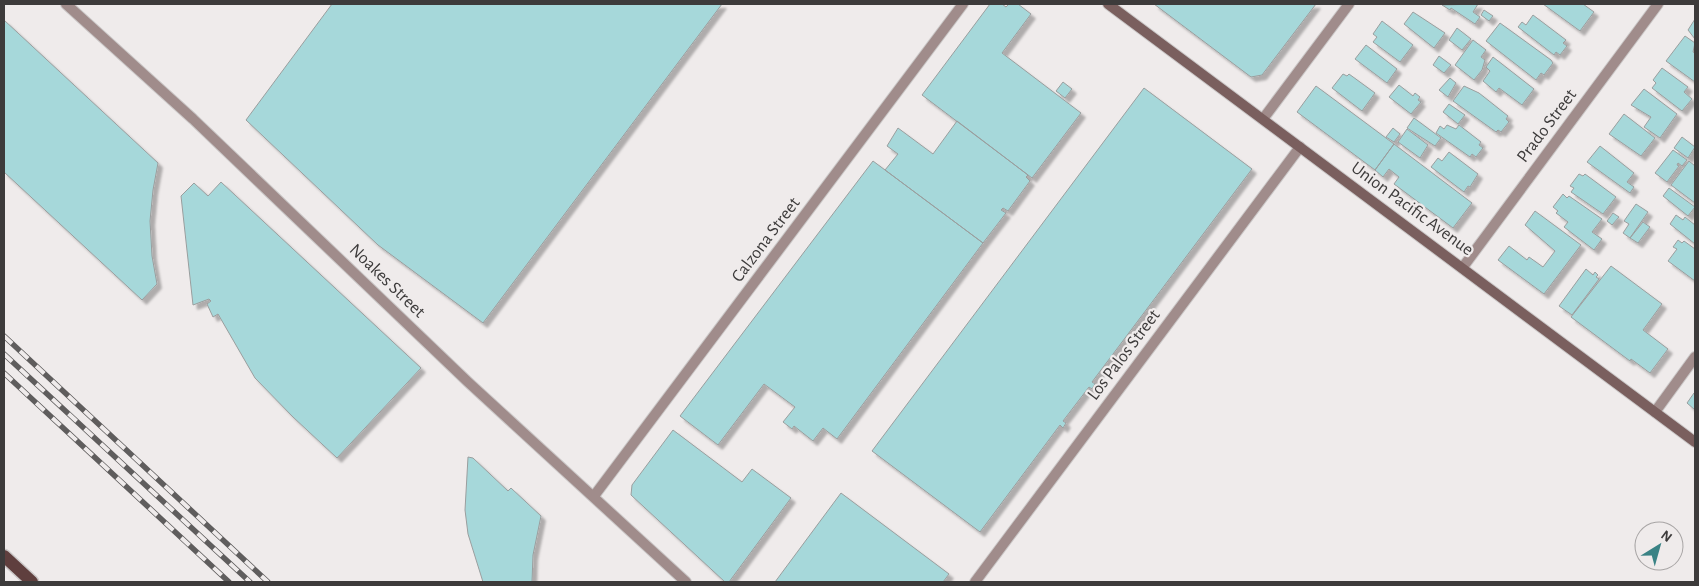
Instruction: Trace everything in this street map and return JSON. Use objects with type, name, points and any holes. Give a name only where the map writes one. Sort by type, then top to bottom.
[{"type":"main road","points":[[4,556],[32,582]]},
{"type":"street","name":"Noakes Street","points":[[66,4],[193,119],[468,382],[686,582]]},
{"type":"street","name":"Calzona Street","points":[[594,496],[964,4]]},
{"type":"street","name":"Union Pacific Avenue","points":[[1108,4],[1463,267],[1695,442]]},
{"type":"street","points":[[1263,119],[1348,4]]},
{"type":"street","name":"Prado Street","points":[[1463,267],[1658,4]]},
{"type":"street","name":"Los Palos Street","points":[[975,582],[1300,147]]},
{"type":"street","points":[[1656,412],[1695,357]]},
{"type":"building","points":[[332,4],[722,4],[483,323],[378,245],[246,120]]},
{"type":"building","points":[[990,4],[1002,4],[1006,7],[1009,4],[1018,4],[1031,14],[1002,53],[1081,113],[1032,178],[922,95]]},
{"type":"building","points":[[1154,4],[1316,4],[1262,75],[1251,77]]},
{"type":"building","points":[[1478,4],[1473,12],[1480,17],[1475,24],[1451,8],[1450,10],[1442,5]]},
{"type":"building","points":[[1543,4],[1583,4],[1594,12],[1580,31]]},
{"type":"building","points":[[1484,10],[1493,16],[1489,21],[1481,15]]},
{"type":"building","points":[[1413,12],[1445,33],[1434,48],[1404,24]]},
{"type":"building","points":[[1533,15],[1566,40],[1563,43],[1567,46],[1560,55],[1556,52],[1554,55],[1518,27],[1522,22],[1526,25]]},
{"type":"building","points":[[1695,19],[1695,39],[1688,30]]},
{"type":"building","points":[[4,20],[158,163],[150,221],[152,256],[157,284],[142,300],[4,172]]},
{"type":"building","points":[[1382,21],[1413,45],[1400,62],[1373,42],[1377,37],[1373,34]]},
{"type":"building","points":[[1500,23],[1551,60],[1553,63],[1544,75],[1541,73],[1536,80],[1486,41]]},
{"type":"building","points":[[1457,28],[1471,39],[1462,50],[1449,40]]},
{"type":"building","points":[[1685,36],[1695,43],[1693,52],[1695,53],[1695,82],[1666,61]]},
{"type":"building","points":[[1473,40],[1486,50],[1481,57],[1485,60],[1482,70],[1474,80],[1455,65]]},
{"type":"building","points":[[1366,45],[1397,69],[1387,83],[1355,59]]},
{"type":"building","points":[[1439,56],[1451,65],[1444,73],[1433,65]]},
{"type":"building","points":[[1493,57],[1534,89],[1522,105],[1499,88],[1496,92],[1483,81],[1490,71],[1486,67]]},
{"type":"building","points":[[1662,68],[1688,87],[1684,92],[1692,99],[1682,111],[1652,88],[1656,83],[1653,80]]},
{"type":"building","points":[[1343,74],[1347,76],[1349,74],[1375,93],[1362,111],[1332,88]]},
{"type":"building","points":[[1450,78],[1456,83],[1448,97],[1439,90]]},
{"type":"building","points":[[1063,82],[1072,89],[1065,98],[1056,91]]},
{"type":"building","points":[[1399,85],[1413,96],[1415,93],[1420,97],[1418,100],[1421,102],[1411,114],[1389,97]]},
{"type":"building","points":[[1316,86],[1394,144],[1375,170],[1297,112]]},
{"type":"building","points":[[1464,86],[1479,93],[1508,116],[1506,119],[1509,122],[1501,132],[1498,130],[1496,132],[1453,101]]},
{"type":"building","points":[[1144,88],[1252,169],[1092,382],[1095,384],[1092,389],[1089,387],[1063,421],[1066,423],[1063,428],[1060,425],[980,532],[872,451]]},
{"type":"building","points":[[1644,89],[1677,114],[1660,138],[1644,127],[1651,117],[1631,105]]},
{"type":"building","points":[[1449,104],[1465,115],[1458,124],[1443,112]]},
{"type":"building","points":[[1624,114],[1655,138],[1641,156],[1609,134]]},
{"type":"building","points":[[1414,118],[1441,138],[1435,146],[1407,128]]},
{"type":"building","points":[[957,121],[1028,175],[1026,177],[1030,181],[1008,211],[1003,208],[1001,210],[1006,213],[983,243],[885,170],[898,154],[887,146],[898,128],[933,154]]},
{"type":"building","points":[[1447,125],[1456,129],[1459,125],[1481,142],[1479,145],[1483,148],[1476,157],[1472,154],[1470,157],[1436,133],[1440,126],[1444,129]]},
{"type":"building","points":[[1393,128],[1400,134],[1394,142],[1386,137]]},
{"type":"building","points":[[1407,129],[1428,145],[1420,158],[1398,142]]},
{"type":"building","points":[[1682,137],[1695,147],[1688,158],[1674,148]]},
{"type":"building","points":[[1394,144],[1472,203],[1453,228],[1394,184],[1399,177],[1389,169],[1383,177],[1375,170]]},
{"type":"building","points":[[1600,146],[1634,173],[1627,182],[1634,187],[1630,193],[1587,162]]},
{"type":"building","points":[[1673,150],[1687,160],[1682,166],[1678,163],[1677,165],[1679,166],[1667,182],[1655,173]]},
{"type":"building","points":[[1449,152],[1478,174],[1470,187],[1468,186],[1464,192],[1431,167],[1438,158],[1442,161]]},
{"type":"building","points":[[873,161],[983,243],[837,439],[823,428],[813,441],[794,426],[792,429],[783,422],[795,407],[764,384],[718,445],[680,416]]},
{"type":"building","points":[[1689,161],[1695,166],[1695,203],[1671,185]]},
{"type":"building","points":[[1579,174],[1583,176],[1585,174],[1616,197],[1603,214],[1571,192],[1574,188],[1570,186]]},
{"type":"building","points":[[221,182],[421,368],[337,458],[255,378],[218,314],[213,317],[207,304],[211,301],[209,299],[193,305],[181,196],[194,183],[208,196]]},
{"type":"building","points":[[1669,188],[1695,207],[1688,216],[1663,196]]},
{"type":"building","points":[[1563,194],[1567,198],[1569,196],[1602,219],[1592,232],[1602,239],[1594,250],[1564,227],[1568,222],[1556,213],[1558,211],[1553,207]]},
{"type":"building","points":[[1636,204],[1648,212],[1630,238],[1623,233],[1629,224],[1624,221]]},
{"type":"building","points":[[1535,211],[1581,245],[1544,294],[1498,260],[1509,246],[1527,260],[1529,257],[1543,267],[1555,251],[1525,225]]},
{"type":"building","points":[[1613,213],[1619,217],[1612,225],[1607,221]]},
{"type":"building","points":[[1676,215],[1683,220],[1685,217],[1695,225],[1695,244],[1670,224]]},
{"type":"building","points":[[1643,222],[1650,227],[1638,243],[1630,238]]},
{"type":"building","points":[[1678,240],[1682,243],[1684,241],[1695,249],[1695,281],[1668,261],[1677,249],[1673,247]]},
{"type":"building","points":[[1611,266],[1662,304],[1643,330],[1668,349],[1650,373],[1631,359],[1630,361],[1571,317]]},
{"type":"building","points":[[1586,269],[1593,275],[1595,272],[1598,275],[1596,277],[1599,279],[1572,315],[1559,306]]},
{"type":"building","points":[[1695,394],[1695,410],[1687,403]]},
{"type":"building","points":[[673,430],[742,482],[752,469],[791,498],[729,582],[725,582],[631,495],[632,485]]},
{"type":"building","points":[[468,457],[473,458],[508,491],[511,488],[541,516],[533,555],[532,582],[483,582],[468,534],[465,510]]},
{"type":"building","points":[[841,493],[949,574],[943,582],[775,582]]},
{"type":"railway","points":[[4,336],[268,582]]},
{"type":"railway","points":[[4,354],[250,582]]},
{"type":"railway","points":[[4,373],[229,582]]}]
